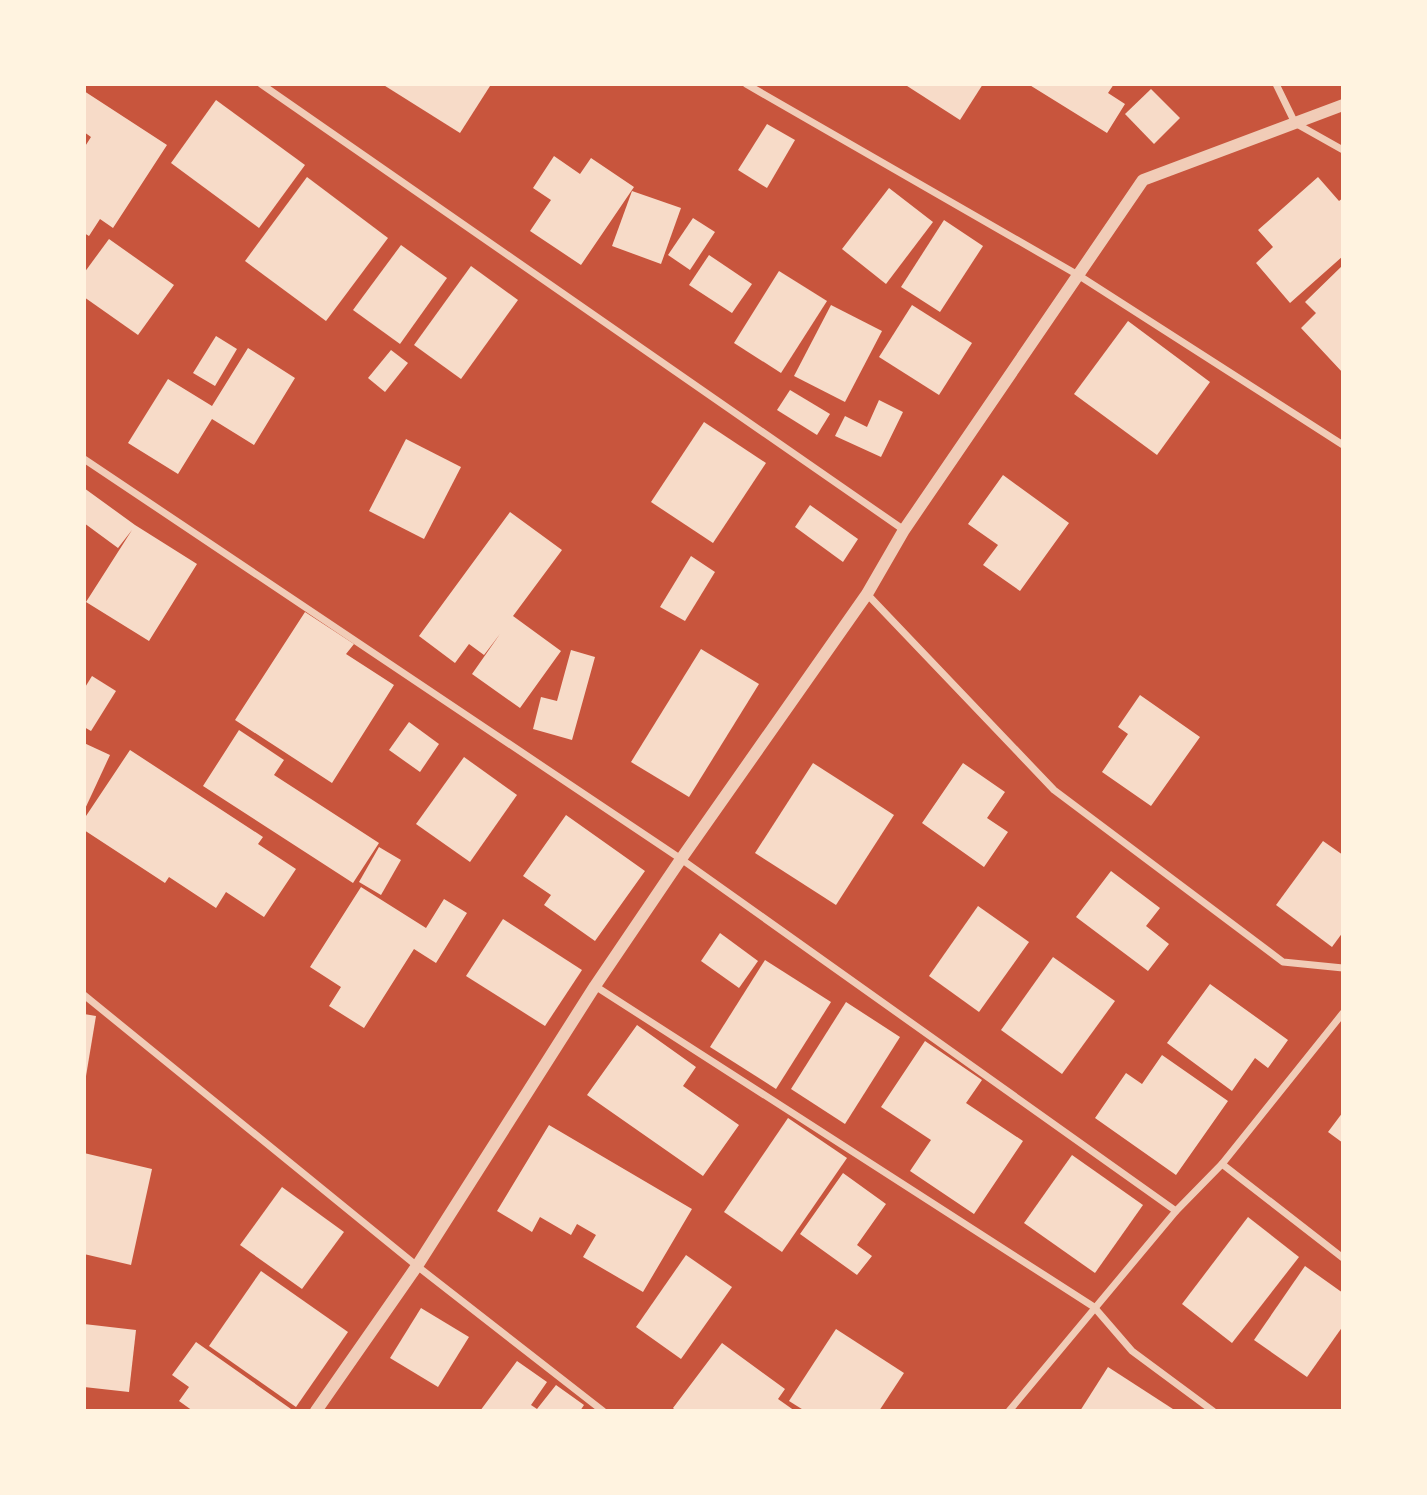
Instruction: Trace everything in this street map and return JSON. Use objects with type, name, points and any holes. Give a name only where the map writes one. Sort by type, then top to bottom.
[{"type":"street","points":[[261,84],[904,530]]},
{"type":"street","points":[[746,84],[1078,275],[1343,445]]},
{"type":"street","points":[[1276,84],[1295,123],[1343,150]]},
{"type":"street","points":[[316,1411],[417,1266],[595,986],[867,594],[904,530],[1143,180],[1343,105]]},
{"type":"street","points":[[84,459],[681,859],[1176,1211]]},
{"type":"street","points":[[867,594],[1054,790],[1283,962],[1343,968]]},
{"type":"street","points":[[595,986],[1094,1307],[1132,1351],[1213,1411]]},
{"type":"street","points":[[84,995],[417,1266],[603,1411]]},
{"type":"street","points":[[1009,1411],[1176,1211],[1222,1164],[1343,1013]]},
{"type":"street","points":[[1222,1164],[1343,1258]]},
{"type":"building","points":[[382,84],[487,84],[490,86],[460,133]]},
{"type":"building","points":[[904,84],[983,84],[960,120]]},
{"type":"building","points":[[1028,84],[1114,84],[1108,93],[1125,104],[1107,133]]},
{"type":"building","points":[[1151,89],[1180,118],[1154,144],[1125,114]]},
{"type":"building","points":[[84,91],[167,145],[113,228],[100,219],[89,236],[84,233],[84,148],[91,137],[84,132]]},
{"type":"building","points":[[216,100],[305,165],[259,228],[171,163]]},
{"type":"building","points":[[767,124],[795,140],[767,188],[738,170]]},
{"type":"building","points":[[554,156],[580,174],[591,158],[634,187],[581,265],[530,231],[551,200],[533,188]]},
{"type":"building","points":[[307,177],[388,238],[326,321],[245,261]]},
{"type":"building","points":[[1318,177],[1339,201],[1343,198],[1343,256],[1290,303],[1256,263],[1273,247],[1258,230]]},
{"type":"building","points":[[889,188],[933,222],[886,284],[842,249]]},
{"type":"building","points":[[632,191],[681,208],[661,264],[612,246]]},
{"type":"building","points":[[693,218],[715,232],[690,270],[668,255]]},
{"type":"building","points":[[944,220],[983,246],[940,312],[901,287]]},
{"type":"building","points":[[109,239],[174,285],[138,335],[84,297],[84,273]]},
{"type":"building","points":[[401,245],[447,278],[400,344],[353,310]]},
{"type":"building","points":[[709,255],[752,284],[732,313],[689,285]]},
{"type":"building","points":[[1343,265],[1343,373],[1301,328],[1316,313],[1305,302]]},
{"type":"building","points":[[471,266],[518,300],[461,379],[414,345]]},
{"type":"building","points":[[779,271],[827,301],[781,373],[734,343]]},
{"type":"building","points":[[831,305],[882,331],[845,402],[794,376]]},
{"type":"building","points":[[912,305],[972,343],[939,395],[879,357]]},
{"type":"building","points":[[1128,321],[1210,382],[1157,455],[1074,394]]},
{"type":"building","points":[[216,336],[237,349],[215,386],[193,373]]},
{"type":"building","points":[[248,348],[295,378],[254,445],[212,419],[178,474],[128,443],[168,379],[212,406]]},
{"type":"building","points":[[391,350],[408,363],[385,392],[368,378]]},
{"type":"building","points":[[790,390],[830,414],[817,435],[777,410]]},
{"type":"building","points":[[879,400],[903,412],[881,457],[835,436],[845,416],[867,427]]},
{"type":"building","points":[[704,422],[766,463],[713,543],[651,502]]},
{"type":"building","points":[[406,439],[461,467],[424,539],[369,511]]},
{"type":"building","points":[[1003,475],[1069,523],[1020,591],[983,565],[998,545],[968,524]]},
{"type":"building","points":[[84,488],[135,525],[197,564],[149,641],[86,602],[132,530],[118,548],[84,523]]},
{"type":"building","points":[[810,505],[858,539],[843,562],[795,527]]},
{"type":"building","points":[[510,512],[562,550],[513,616],[561,651],[520,708],[472,674],[500,634],[484,655],[469,644],[455,663],[419,636]]},
{"type":"building","points":[[691,556],[715,572],[685,621],[660,607]]},
{"type":"building","points":[[305,612],[354,644],[346,654],[394,685],[332,783],[235,720]]},
{"type":"building","points":[[701,649],[759,684],[689,797],[631,762]]},
{"type":"building","points":[[571,650],[595,657],[572,740],[533,729],[541,697],[557,701]]},
{"type":"building","points":[[92,676],[116,691],[91,731],[84,727],[84,689]]},
{"type":"building","points":[[1140,695],[1200,737],[1151,806],[1102,772],[1128,734],[1118,727]]},
{"type":"building","points":[[409,722],[439,744],[420,772],[389,750]]},
{"type":"building","points":[[239,730],[284,760],[274,775],[379,843],[353,883],[203,786]]},
{"type":"building","points":[[84,743],[110,755],[84,811]]},
{"type":"building","points":[[130,750],[263,837],[258,844],[296,869],[264,917],[226,892],[216,908],[169,877],[165,883],[84,830],[84,819]]},
{"type":"building","points":[[464,757],[517,795],[470,862],[416,824]]},
{"type":"building","points":[[813,763],[894,815],[836,905],[755,853]]},
{"type":"building","points":[[963,763],[1005,792],[987,818],[1008,832],[984,867],[922,823]]},
{"type":"building","points":[[566,815],[645,871],[595,941],[544,905],[551,895],[523,876]]},
{"type":"building","points":[[1323,841],[1343,855],[1343,932],[1332,947],[1276,905]]},
{"type":"building","points":[[379,847],[401,860],[381,895],[359,882]]},
{"type":"building","points":[[1111,871],[1160,908],[1146,926],[1169,944],[1148,971],[1076,917]]},
{"type":"building","points":[[361,887],[426,928],[444,899],[467,913],[436,963],[414,949],[364,1028],[329,1006],[341,987],[310,967]]},
{"type":"building","points":[[978,906],[1029,942],[979,1012],[929,976]]},
{"type":"building","points":[[503,919],[582,970],[545,1026],[466,976]]},
{"type":"building","points":[[720,933],[758,961],[739,988],[701,961]]},
{"type":"building","points":[[1053,957],[1115,1001],[1062,1074],[1001,1030]]},
{"type":"building","points":[[765,960],[831,1002],[776,1089],[710,1047]]},
{"type":"building","points":[[1210,984],[1288,1040],[1268,1068],[1255,1058],[1232,1091],[1167,1043]]},
{"type":"building","points":[[846,1002],[900,1037],[845,1124],[791,1089]]},
{"type":"building","points":[[84,1014],[96,1016],[85,1082],[84,1081]]},
{"type":"building","points":[[637,1025],[696,1067],[683,1086],[739,1125],[703,1176],[587,1095]]},
{"type":"building","points":[[925,1041],[982,1080],[966,1103],[1023,1141],[974,1214],[910,1171],[931,1140],[881,1107]]},
{"type":"building","points":[[1162,1055],[1228,1101],[1176,1175],[1095,1118],[1126,1073],[1142,1084]]},
{"type":"building","points":[[1343,1112],[1343,1143],[1328,1132]]},
{"type":"building","points":[[788,1118],[847,1158],[782,1252],[724,1212]]},
{"type":"building","points":[[549,1125],[692,1209],[643,1292],[583,1257],[596,1235],[577,1224],[571,1235],[540,1217],[532,1232],[497,1211]]},
{"type":"building","points":[[84,1153],[152,1169],[131,1265],[84,1254]]},
{"type":"building","points":[[1072,1155],[1143,1205],[1095,1273],[1024,1223]]},
{"type":"building","points":[[843,1173],[886,1204],[857,1245],[872,1256],[857,1275],[800,1234]]},
{"type":"building","points":[[282,1187],[344,1232],[302,1289],[240,1245]]},
{"type":"building","points":[[1248,1217],[1299,1257],[1232,1343],[1182,1304]]},
{"type":"building","points":[[686,1255],[732,1287],[681,1359],[636,1327]]},
{"type":"building","points":[[1305,1266],[1343,1293],[1343,1326],[1307,1377],[1254,1340]]},
{"type":"building","points":[[261,1271],[348,1332],[296,1407],[209,1346]]},
{"type":"building","points":[[421,1308],[469,1337],[438,1387],[390,1358]]},
{"type":"building","points":[[84,1324],[136,1330],[129,1392],[84,1387]]},
{"type":"building","points":[[836,1329],[904,1373],[879,1411],[805,1411],[789,1401]]},
{"type":"building","points":[[196,1342],[291,1409],[290,1411],[193,1411],[179,1401],[189,1387],[172,1375]]},
{"type":"building","points":[[722,1343],[785,1389],[778,1399],[795,1411],[676,1411],[673,1408]]},
{"type":"building","points":[[517,1361],[547,1382],[531,1405],[537,1409],[556,1385],[584,1405],[580,1411],[480,1411]]},
{"type":"building","points":[[1108,1367],[1176,1411],[1080,1411]]}]
